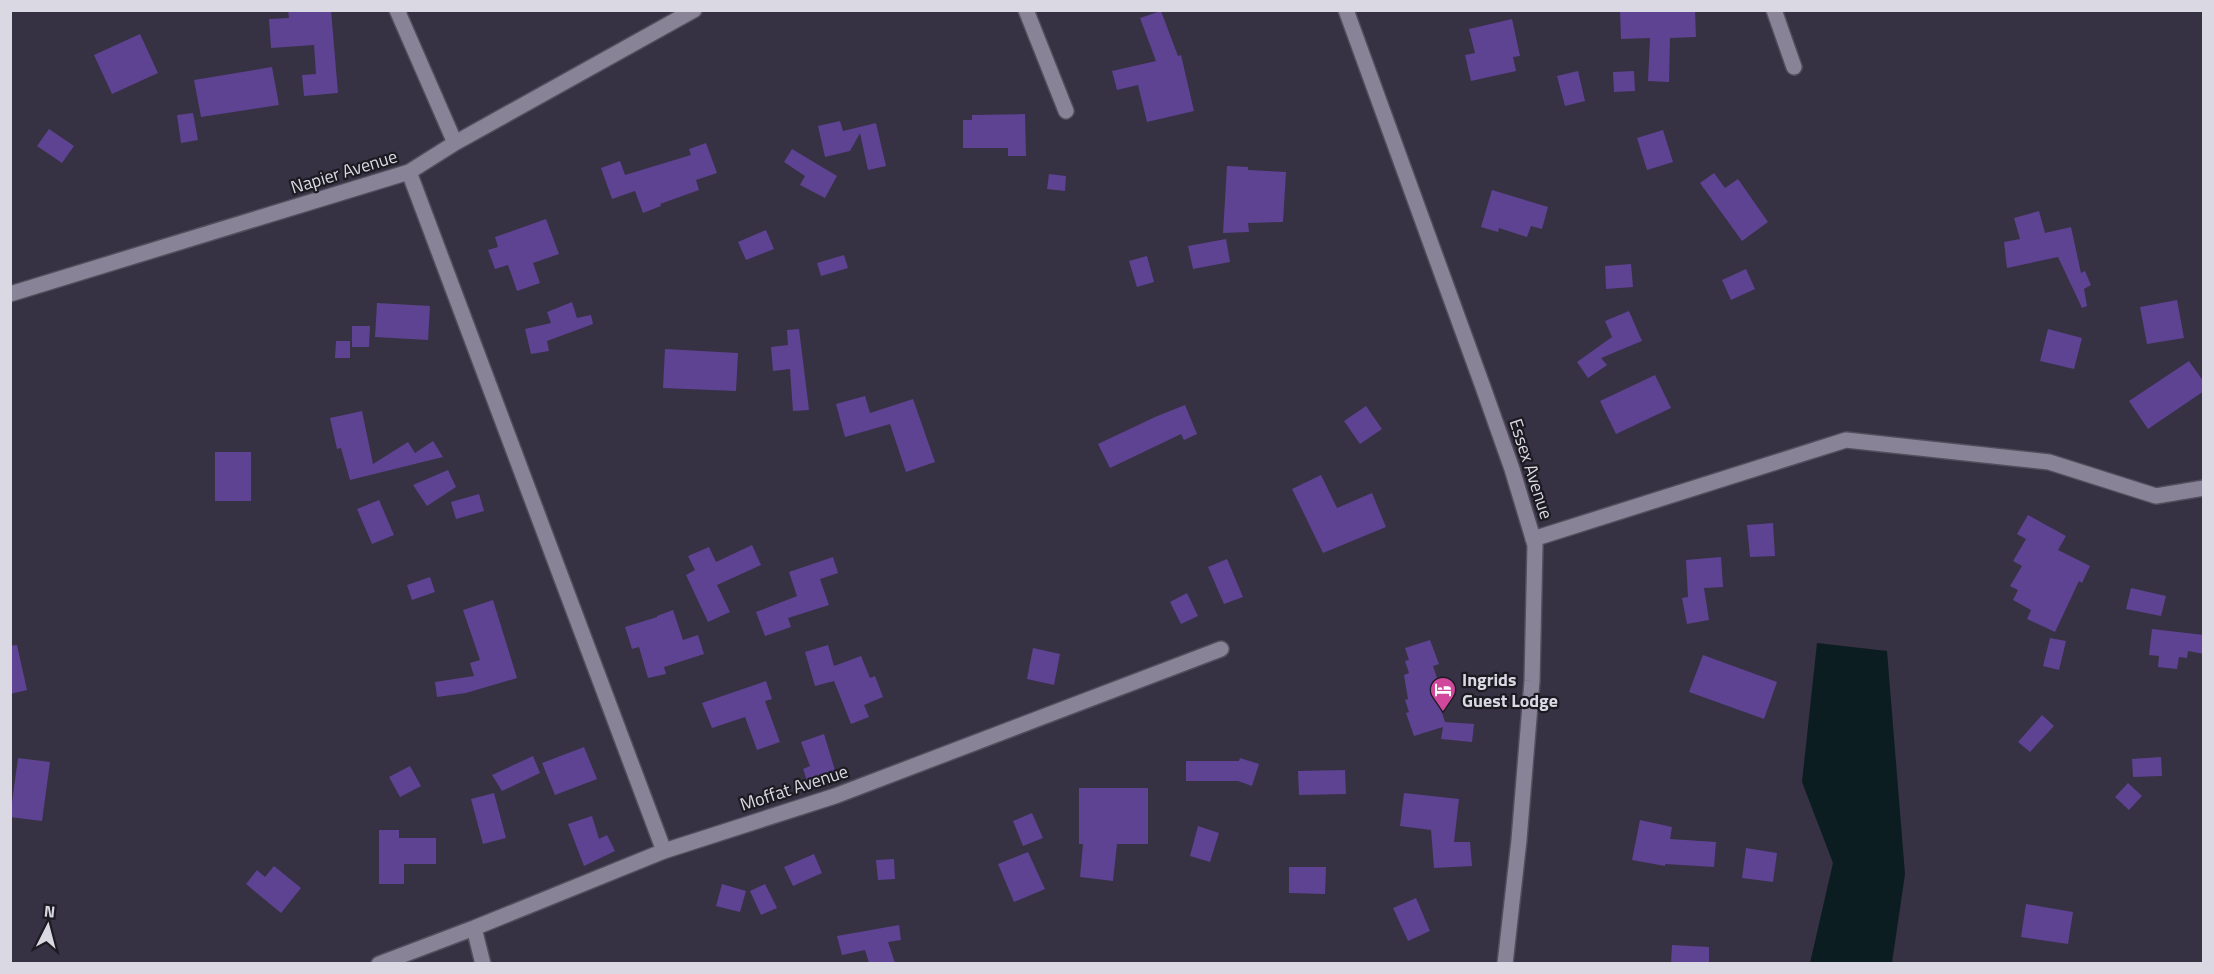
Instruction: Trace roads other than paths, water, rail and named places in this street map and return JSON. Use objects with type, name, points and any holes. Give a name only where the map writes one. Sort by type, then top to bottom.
[{"type":"street","points":[[397,10],[455,143]]},
{"type":"street","name":"Napier Avenue","points":[[10,294],[409,172],[455,143],[694,10]]},
{"type":"street","points":[[1026,10],[1066,111]]},
{"type":"street","name":"Essex Avenue","points":[[1346,10],[1483,387],[1533,539],[1535,607],[1532,681],[1519,840],[1505,963]]},
{"type":"street","points":[[1774,10],[1794,67]]},
{"type":"street","points":[[409,172],[664,851]]},
{"type":"street","points":[[1533,539],[1846,440],[2049,462],[2156,496],[2204,488]]},
{"type":"street","name":"Moffat Avenue","points":[[379,963],[474,928],[664,851],[835,796],[1221,649]]},
{"type":"street","points":[[474,928],[483,963]]},
{"type":"place","name":"Ingrids Guest Lodge","points":[[1443,713]]}]
